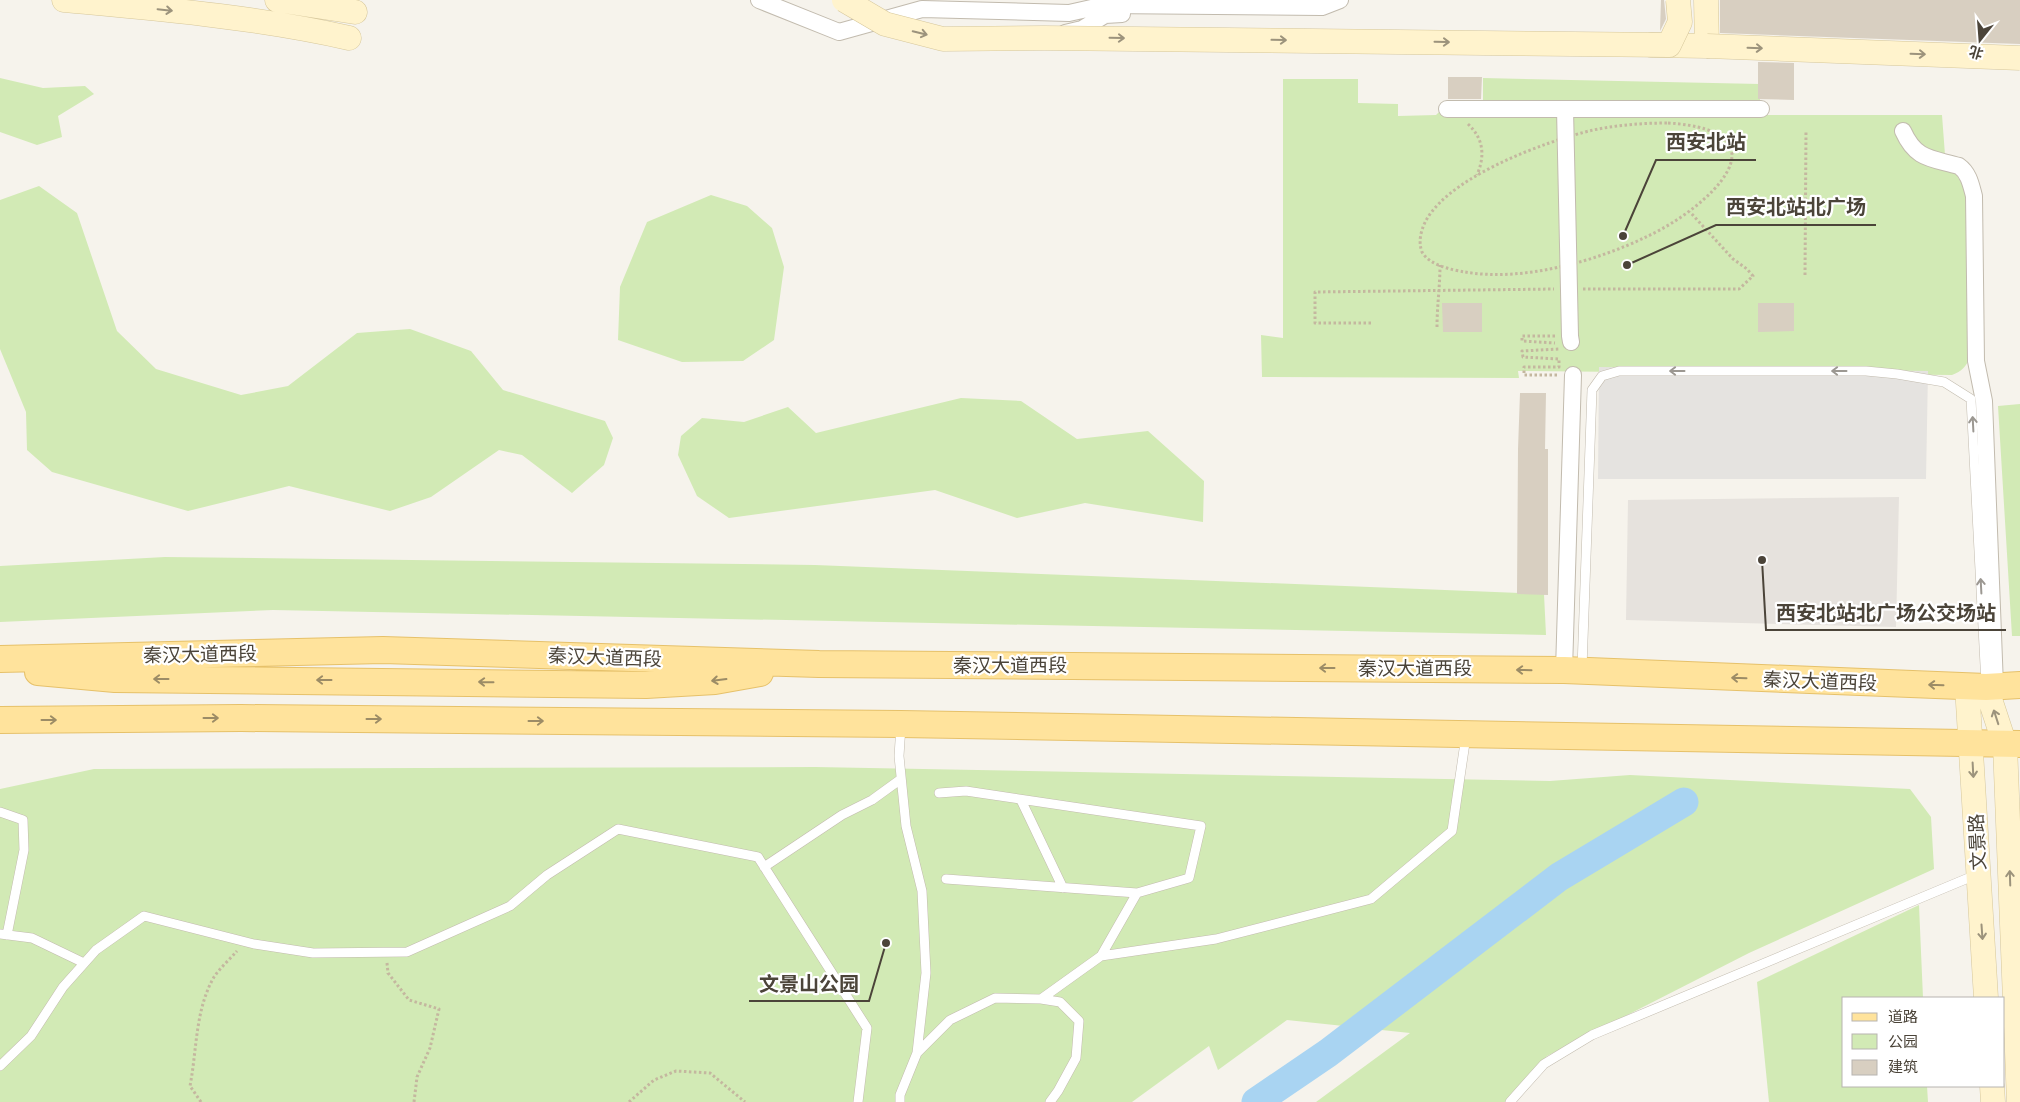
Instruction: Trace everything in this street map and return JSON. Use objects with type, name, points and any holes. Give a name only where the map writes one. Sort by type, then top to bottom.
[{"type":"main road","points":[[64,0],[184,12],[304,28],[349,38]]},
{"type":"main road","points":[[277,0],[356,6]]},
{"type":"main road","points":[[844,0],[885,24],[943,39],[1044,38],[1634,44],[2020,58]]},
{"type":"main road","points":[[1634,44],[1669,45],[1680,22],[1678,0]]},
{"type":"main road","points":[[1706,0],[1706,46]]},
{"type":"main road","name":"秦汉大道西段","points":[[0,659],[383,650],[819,664],[1573,671],[1992,686]]},
{"type":"main road","points":[[0,665],[46,673],[115,679],[646,684],[716,681],[819,664]]},
{"type":"main road","name":"文景路","points":[[1992,686],[2013,744],[2020,1102]]},
{"type":"main road","name":"文景路","points":[[1986,997],[1971,745],[1992,686]]},
{"type":"main road","points":[[0,720],[251,718],[901,724],[1971,745],[2013,744]]},
{"type":"main road","points":[[1992,1087],[1992,1102]]},
{"type":"street","points":[[759,0],[839,32],[922,9],[1069,13],[1105,5],[1322,7]]},
{"type":"street","points":[[1044,38],[1082,29],[1105,15],[1154,10],[1322,7],[1340,0]]},
{"type":"street","points":[[349,38],[356,6]]},
{"type":"street","points":[[1447,109],[1761,109]]},
{"type":"street","points":[[1565,109],[1570,339]]},
{"type":"street","points":[[1903,130],[1913,149],[1921,155],[1959,166],[1964,170],[1974,196],[1976,361],[1984,401],[1992,686]]},
{"type":"street","points":[[1572,375],[1573,671]]},
{"type":"lane","points":[[1573,671],[1592,390],[1602,376],[1619,371],[1866,372],[1897,374],[1944,382],[1971,399],[1992,686]]},
{"type":"lane","points":[[900,1102],[900,1095],[918,1053],[926,973],[922,891],[906,826],[901,779],[899,756],[901,724]]},
{"type":"lane","points":[[1101,956],[1216,939],[1371,899],[1452,831],[1466,734]]},
{"type":"lane","points":[[764,867],[842,815],[872,800],[901,779]]},
{"type":"lane","points":[[939,793],[966,791],[1201,826],[1189,878],[1137,893],[946,879]]},
{"type":"lane","points":[[1020,800],[1063,888]]},
{"type":"lane","points":[[0,812],[23,820],[24,850],[4,934],[32,938],[84,964]]},
{"type":"lane","points":[[0,1066],[31,1036],[63,987],[96,950],[144,916],[254,944],[313,953],[406,952],[510,906],[547,875],[618,829],[758,857],[867,1028],[858,1102]]},
{"type":"lane","points":[[1510,1102],[1544,1064],[1592,1035],[1978,874]]},
{"type":"lane","points":[[1041,999],[1101,956],[1137,893]]},
{"type":"lane","points":[[918,1053],[950,1020],[995,998],[1041,999],[1060,1002],[1079,1021],[1076,1058],[1050,1102]]},
{"type":"path","points":[[1467,123],[1476,131],[1482,149],[1476,176]]},
{"type":"path","points":[[1805,276],[1806,131]]},
{"type":"path","points":[[1371,323],[1315,323],[1315,292],[1410,291],[1413,289],[1739,288],[1754,276],[1733,259],[1690,212]]},
{"type":"path","points":[[1437,327],[1440,265]]},
{"type":"path","points":[[1570,339],[1522,336],[1522,341],[1558,344],[1559,350],[1522,351],[1523,357],[1559,358],[1559,367],[1524,367],[1524,375],[1572,375]]},
{"type":"path","points":[[201,1102],[190,1086],[200,1008],[214,976],[239,949]]},
{"type":"path","points":[[385,953],[388,973],[409,1000],[439,1009],[430,1048],[417,1077],[414,1102]]},
{"type":"path","points":[[628,1102],[654,1080],[676,1071],[710,1073],[745,1102]]},
{"type":"shaded area","points":[[1599,367],[1928,371],[1926,479],[1598,479]]},
{"type":"shaded area","points":[[1899,497],[1896,627],[1626,620],[1628,500]]},
{"type":"green space","points":[[0,78],[43,88],[85,86],[94,94],[58,116],[62,137],[37,145],[0,132]]},
{"type":"green space","points":[[1483,78],[1760,84],[1760,115],[1942,115],[1945,155],[1969,196],[1970,357],[1967,363],[1961,370],[1952,375],[1518,371],[1519,378],[1262,377],[1261,335],[1283,338],[1283,79],[1358,79],[1358,103],[1398,104],[1398,116],[1436,115],[1449,102],[1483,104]]},
{"type":"green space","points":[[39,186],[77,213],[117,331],[156,369],[241,395],[288,386],[357,333],[410,329],[471,351],[503,390],[605,421],[613,438],[604,465],[572,493],[522,455],[499,450],[431,497],[390,511],[289,486],[188,511],[52,472],[27,450],[26,412],[0,349],[0,200]]},
{"type":"green space","points":[[711,195],[747,206],[772,228],[784,267],[774,340],[743,361],[682,362],[618,340],[620,287],[647,222]]},
{"type":"green space","points":[[961,398],[1021,401],[1077,439],[1148,431],[1204,481],[1203,522],[1085,503],[1017,518],[935,490],[729,518],[697,496],[678,455],[681,436],[702,418],[744,422],[788,407],[816,433]]},
{"type":"green space","points":[[2020,404],[2020,636],[2012,636],[1998,406]]},
{"type":"green space","points":[[165,557],[815,565],[1544,594],[1546,635],[273,610],[0,622],[0,566]]},
{"type":"green space","points":[[815,767],[1550,781],[1630,775],[1910,789],[1931,817],[1934,869],[1749,953],[1547,1056],[1507,1102],[1316,1102],[1410,1033],[1287,1020],[1218,1070],[1209,1046],[1132,1102],[0,1102],[0,789],[94,769]]},
{"type":"green space","points":[[1919,905],[1923,997],[1842,997],[1842,1087],[1927,1087],[1928,1102],[1769,1102],[1757,982]]},
{"type":"building","points":[[1661,0],[1664,0],[1666,19],[1660,31]]},
{"type":"building","points":[[1720,0],[2020,0],[2020,44],[1720,33]]},
{"type":"building","points":[[1758,62],[1794,63],[1794,100],[1758,99]]},
{"type":"building","points":[[1448,77],[1482,77],[1481,99],[1448,99]]},
{"type":"building","points":[[1442,303],[1482,303],[1482,332],[1443,332]]},
{"type":"building","points":[[1758,303],[1794,303],[1794,331],[1758,332]]},
{"type":"building","points":[[1520,393],[1546,393],[1545,449],[1548,449],[1548,595],[1517,594]]},
{"type":"waterway","points":[[1256,1102],[1328,1053],[1559,877],[1684,802]]},
{"type":"place","name":"西安北站","points":[[1623,236]]},
{"type":"place","name":"西安北站北广场","points":[[1627,265]]},
{"type":"place","name":"西安北站北广场公交场站","points":[[1762,560]]},
{"type":"place","name":"文景山公园","points":[[886,943]]}]
